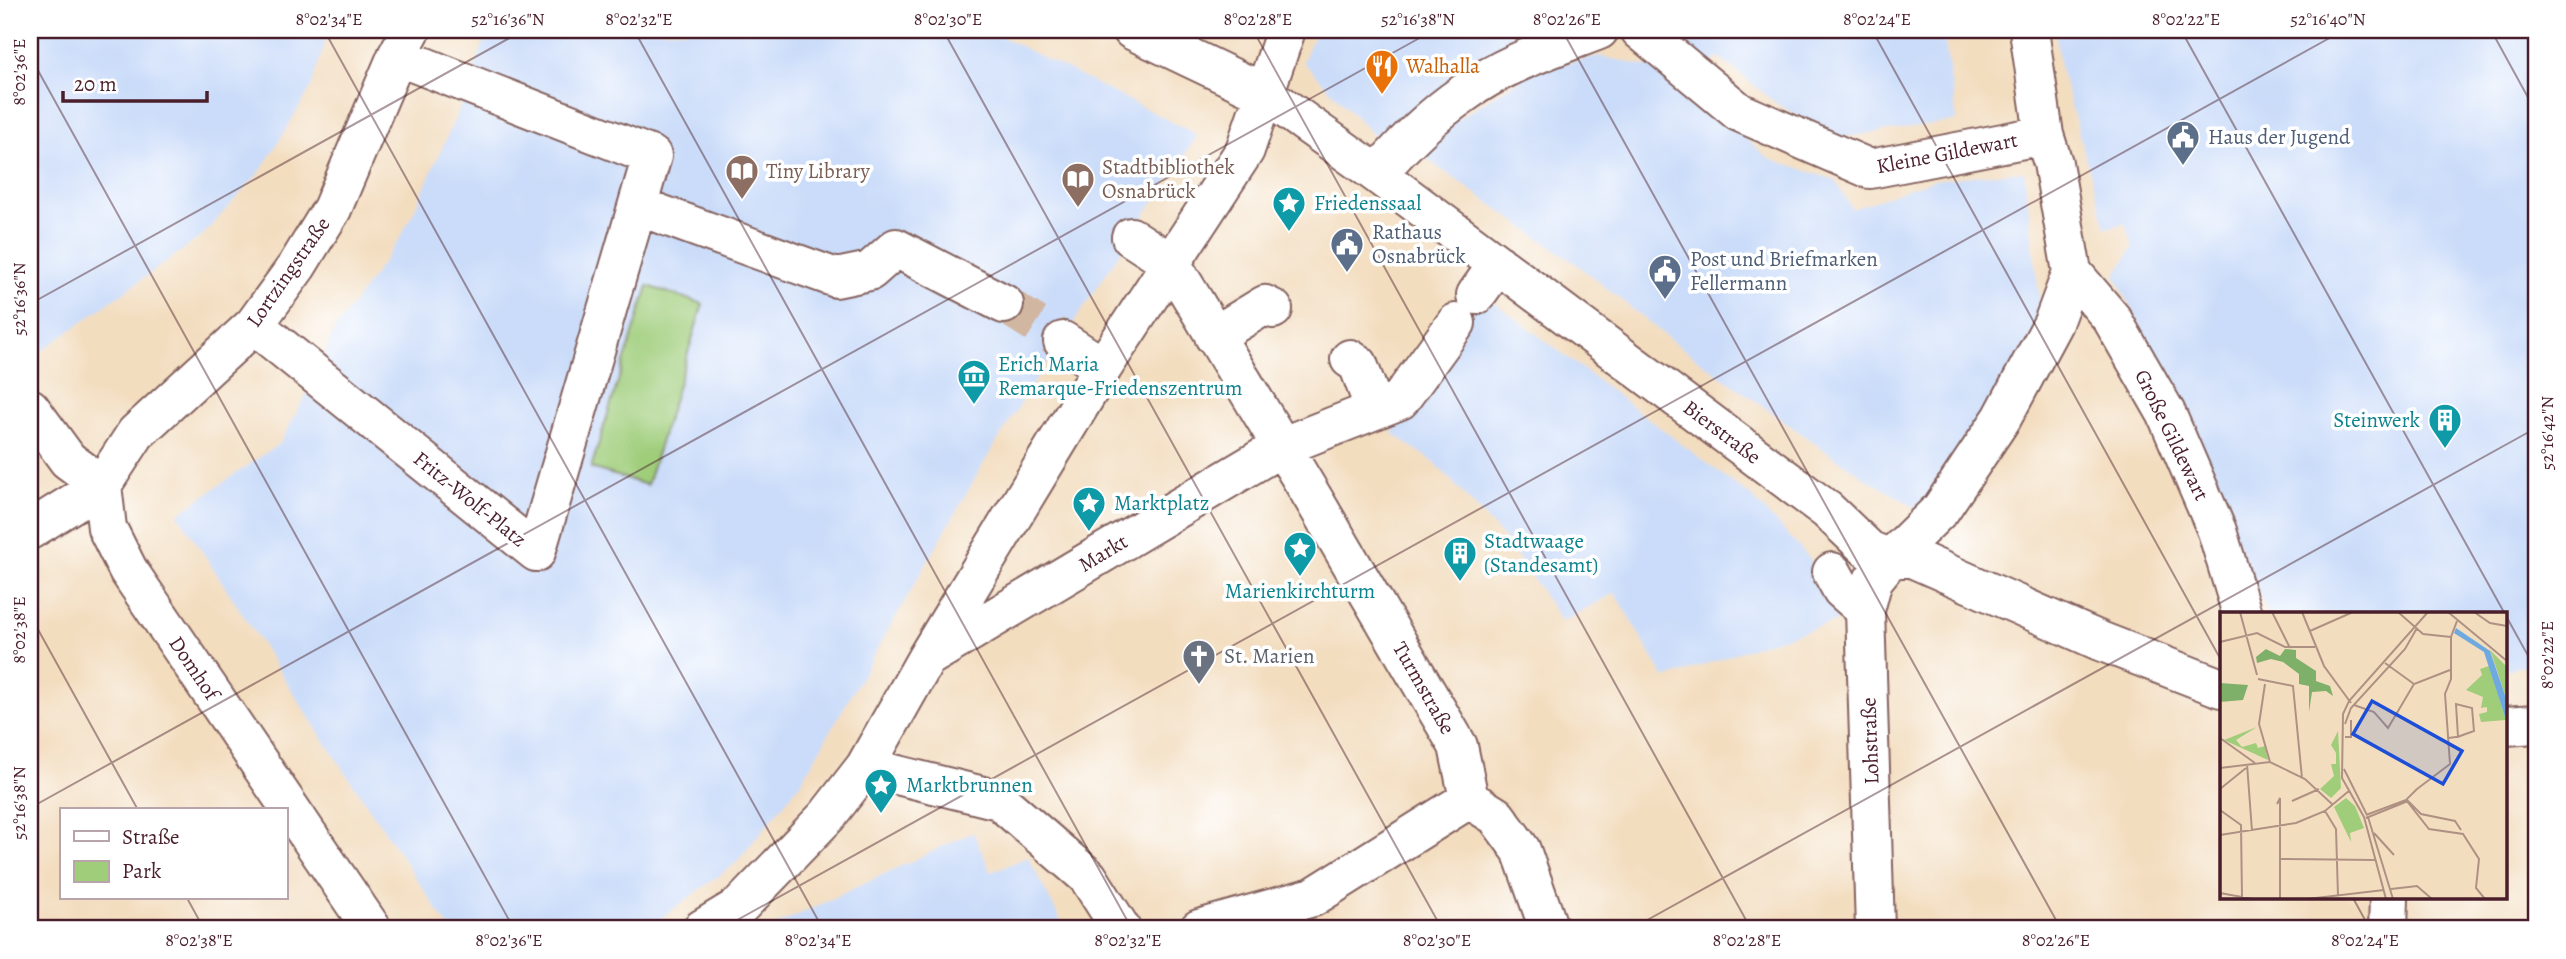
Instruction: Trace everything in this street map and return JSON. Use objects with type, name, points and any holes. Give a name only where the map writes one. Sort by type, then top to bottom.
[{"type":"street","name":"Bierstraße","points":[[1132,30],[1264,93],[1377,174],[1827,510],[1869,550],[1890,559],[1910,557],[2100,641],[2220,688]]},
{"type":"street","points":[[702,929],[740,906],[827,816],[866,767],[926,659],[1103,367],[1245,150],[1286,30]]},
{"type":"street","points":[[1377,174],[1400,147],[1464,93],[1513,65],[1599,30]]},
{"type":"street","name":"Kleine Gildewart","points":[[1640,30],[1739,112],[1870,169],[2043,135]]},
{"type":"street","points":[[1890,559],[1918,522],[1941,509],[2002,418],[2053,323],[2072,272],[2053,163],[2043,135],[2029,30]]},
{"type":"street","name":"Lortzingstraße","points":[[102,485],[136,433],[254,325],[297,266],[332,209],[402,38],[652,156],[638,206]]},
{"type":"street","points":[[638,206],[836,278],[870,271],[896,248],[1004,304]]},
{"type":"street","name":"Fritz-Wolf-Platz","points":[[254,325],[536,552],[638,206]]},
{"type":"street","points":[[1131,237],[1171,262],[1281,447]]},
{"type":"street","name":"Markt","points":[[926,659],[1281,447],[1400,400],[1498,264]]},
{"type":"street","name":"Große Gildewart","points":[[2072,272],[2112,319],[2166,413],[2217,531],[2241,612]]},
{"type":"street","points":[[1214,336],[1265,305],[1273,309]]},
{"type":"street","points":[[1063,341],[1103,367]]},
{"type":"street","points":[[1350,359],[1358,364],[1376,410]]},
{"type":"street","points":[[30,408],[68,460],[102,485],[30,530]]},
{"type":"street","name":"Turmstraße","points":[[1281,447],[1458,746],[1468,799]]},
{"type":"street","name":"Domhof","points":[[102,485],[107,528],[128,570],[372,929]]},
{"type":"street","name":"Lohstraße","points":[[1875,929],[1866,610],[1874,580],[1890,559]]},
{"type":"street","points":[[1832,572],[1842,590],[1866,610]]},
{"type":"street","points":[[2506,726],[2536,724]]},
{"type":"street","points":[[866,767],[999,800],[1088,877],[1121,929]]},
{"type":"street","points":[[1199,929],[1313,897],[1468,799],[1496,816],[1521,850],[1549,929]]},
{"type":"street","points":[[2388,929],[2389,900]]},
{"type":"shaded area","points":[[30,30],[329,30],[311,88],[260,172],[202,236],[39,353],[30,343]]},
{"type":"shaded area","points":[[488,30],[988,30],[1198,135],[1031,387],[984,463],[800,784],[735,864],[646,929],[450,929],[178,514],[280,443],[305,397],[334,331],[400,238],[414,211],[462,103]]},
{"type":"shaded area","points":[[1316,30],[1558,30],[1385,147],[1303,62]]},
{"type":"shaded area","points":[[1681,30],[1943,30],[1957,121],[1838,138],[1777,104],[1719,57],[1708,66],[1685,42]]},
{"type":"shaded area","points":[[2055,30],[2536,30],[2536,663],[2506,670],[2506,612],[2266,612],[2181,404],[2115,276],[2133,248],[2125,223],[2106,228],[2060,68]]},
{"type":"shaded area","points":[[1599,56],[1654,68],[1722,117],[1768,158],[1835,180],[1852,209],[1933,180],[2024,171],[2042,321],[1922,511],[1867,479],[1820,447],[1672,341],[1579,266],[1411,148],[1537,69]]},
{"type":"shaded area","points":[[1464,286],[1490,299],[1754,499],[1825,575],[1838,621],[1761,644],[1665,679],[1615,593],[1562,622],[1509,544],[1435,463],[1392,433],[1465,331],[1445,315]]},
{"type":"shaded area","points":[[973,832],[991,872],[1028,857],[1065,929],[768,929]]},
{"type":"green space","points":[[648,286],[703,304],[647,485],[591,468]]},
{"type":"tunnel","points":[[1004,304],[1063,341]]},
{"type":"place","name":"Walhalla","points":[[1382,96]]},
{"type":"place","name":"Haus der Jugend","points":[[2183,167]]},
{"type":"place","name":"Tiny Library","points":[[742,201]]},
{"type":"place","name":"Stadtbibliothek Osnabrück","points":[[1078,209]]},
{"type":"place","name":"Friedenssaal","points":[[1289,233]]},
{"type":"place","name":"Rathaus Osnabrück","points":[[1347,274]]},
{"type":"place","name":"Post und Briefmarken Fellermann","points":[[1665,301]]},
{"type":"place","name":"Erich Maria Remarque-Friedenszentrum","points":[[974,406]]},
{"type":"place","name":"Steinwerk","points":[[2445,450]]},
{"type":"place","name":"Marktplatz","points":[[1089,533]]},
{"type":"place","name":"Marienkirchturm","points":[[1300,578]]},
{"type":"place","name":"Stadtwaage (Standesamt)","points":[[1460,583]]},
{"type":"place","name":"St. Marien","points":[[1199,686]]},
{"type":"place","name":"Marktbrunnen","points":[[881,815]]}]
